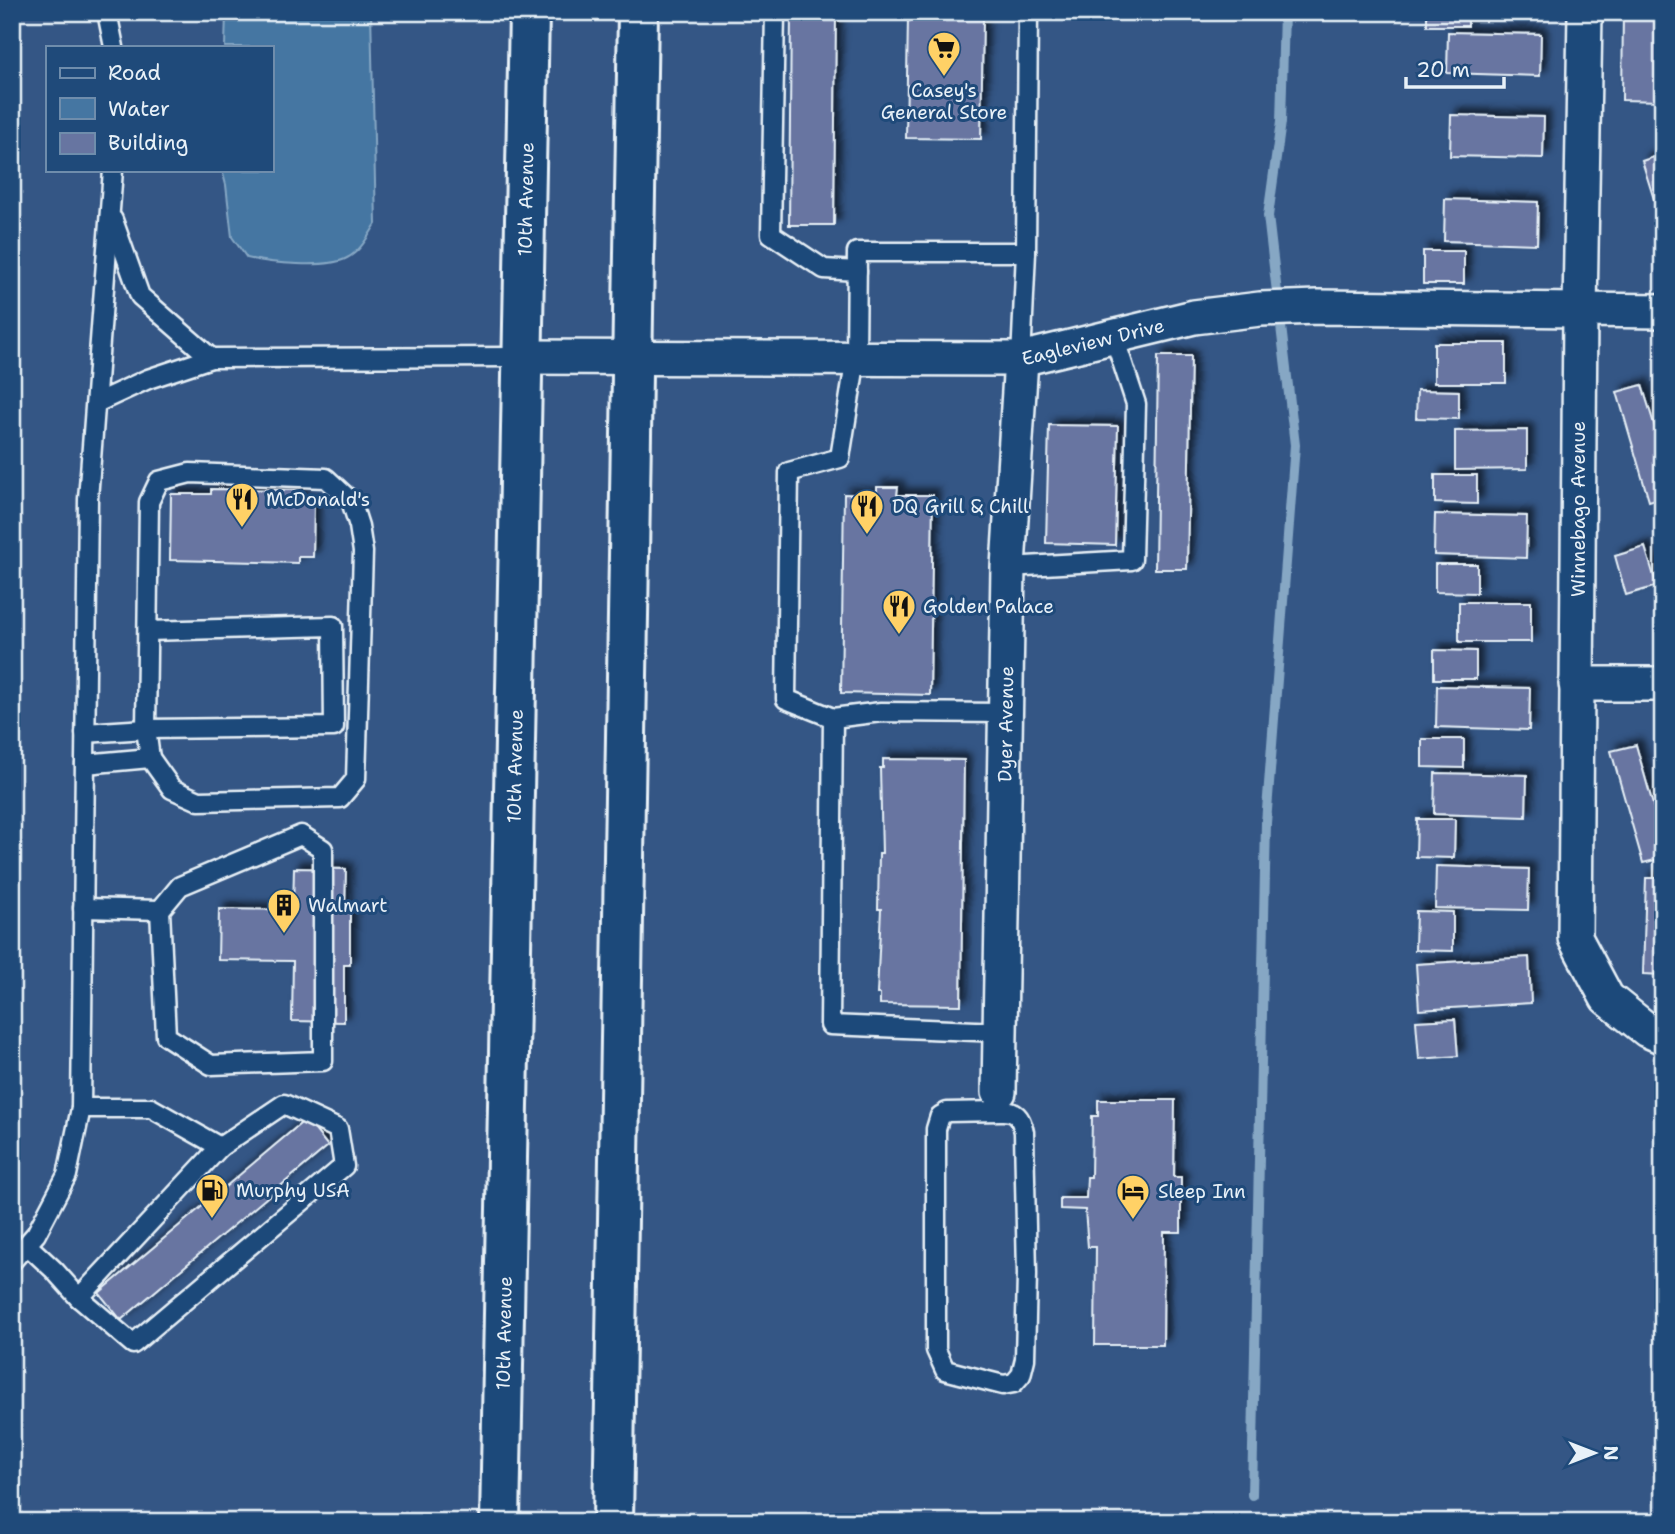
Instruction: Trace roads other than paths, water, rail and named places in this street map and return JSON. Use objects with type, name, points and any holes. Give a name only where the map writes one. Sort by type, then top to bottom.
[{"type":"main road","name":"10th Avenue","points":[[500,1522],[529,12]]},
{"type":"main road","points":[[612,1522],[623,1019],[638,12]]},
{"type":"street","name":"Winnebago Avenue","points":[[1585,12],[1575,938],[1607,998],[1647,1030],[1663,1037]]},
{"type":"street","name":"Eagleview Drive","points":[[521,358],[1021,359],[1194,317],[1260,309],[1318,307],[1663,311]]},
{"type":"street","name":"Dyer Avenue","points":[[999,1102],[1008,567],[1021,359]]},
{"type":"street","points":[[1576,684],[1663,684]]},
{"type":"lane","points":[[107,12],[114,46]]},
{"type":"lane","points":[[775,12],[771,234],[824,269],[857,271]]},
{"type":"lane","points":[[1021,359],[1026,252],[1028,12]]},
{"type":"lane","points":[[12,1261],[36,1234],[67,1175],[81,1108],[88,499],[113,172]]},
{"type":"lane","points":[[111,213],[140,296],[211,358]]},
{"type":"lane","points":[[1005,713],[881,712],[833,718],[786,699],[789,472],[840,458],[856,357],[858,252],[1026,252]]},
{"type":"lane","points":[[1008,567],[1132,560],[1136,404],[1114,337]]},
{"type":"lane","points":[[96,403],[148,379],[211,358],[521,358]]},
{"type":"lane","points":[[190,473],[326,478],[351,500],[363,552],[356,779],[340,798],[200,801],[172,789],[150,758],[146,729],[148,631],[149,502],[159,481],[190,473]]},
{"type":"lane","points":[[85,733],[146,729],[334,727],[333,626],[148,631]]},
{"type":"lane","points":[[833,718],[830,1025],[1000,1032]]},
{"type":"lane","points":[[85,764],[150,758]]},
{"type":"lane","points":[[301,835],[323,849],[323,1061],[211,1065],[166,1036],[160,910],[180,886],[301,835]]},
{"type":"lane","points":[[83,908],[160,910]]},
{"type":"lane","points":[[999,1102],[1021,1119],[1024,1132],[1026,1248],[1025,1359],[1021,1375],[1014,1383],[1003,1385],[945,1370],[936,1350],[936,1129],[940,1116],[947,1112],[999,1102]]},
{"type":"lane","points":[[27,1245],[54,1269],[79,1298],[133,1344],[344,1166],[338,1129],[284,1104],[220,1147],[79,1298]]},
{"type":"lane","points":[[81,1108],[151,1108],[220,1147]]},
{"type":"water","points":[[226,12],[371,12],[376,224],[360,247],[347,258],[312,264],[257,260],[247,258],[232,237],[223,172],[273,172],[273,46],[225,46]]},
{"type":"waterway","points":[[1252,1495],[1266,823],[1295,445],[1268,216],[1281,122],[1284,12]]},
{"type":"place","name":"Casey's General Store","points":[[944,78]]},
{"type":"place","name":"McDonald's","points":[[242,529]]},
{"type":"place","name":"DQ Grill & Chill","points":[[867,536]]},
{"type":"place","name":"Golden Palace","points":[[899,636]]},
{"type":"place","name":"Walmart","points":[[284,935]]},
{"type":"place","name":"Murphy USA","points":[[212,1220]]},
{"type":"place","name":"Sleep Inn","points":[[1133,1221]]}]
